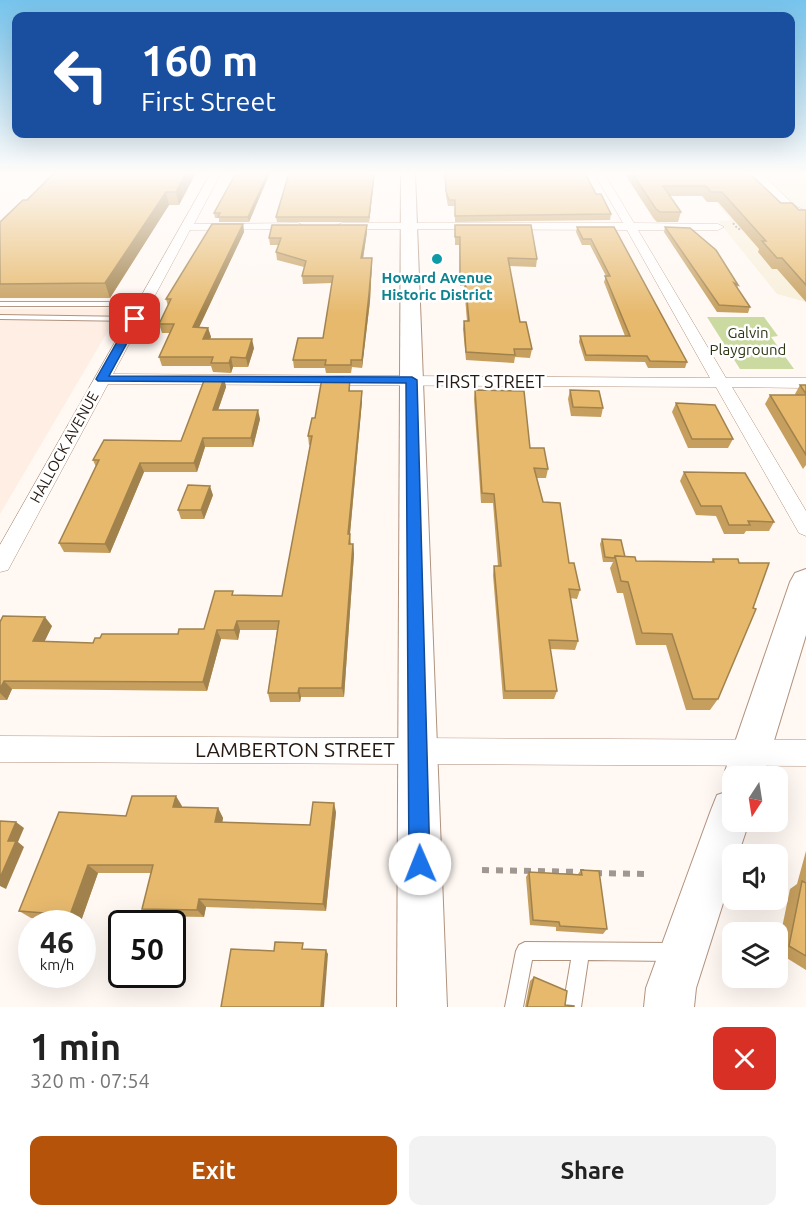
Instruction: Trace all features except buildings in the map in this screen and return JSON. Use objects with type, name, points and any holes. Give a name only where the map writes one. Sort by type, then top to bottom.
[{"type":"main road","points":[[409,220],[422,1007]]},
{"type":"main road","points":[[748,765],[806,582]]},
{"type":"main road","points":[[670,989],[724,832]]},
{"type":"street","name":"HALLOCK AVENUE","points":[[0,564],[189,220]]},
{"type":"street","points":[[628,220],[806,528]]},
{"type":"street","points":[[331,226],[722,225]]},
{"type":"street","points":[[186,226],[307,226]]},
{"type":"street","name":"FIRST STREET","points":[[102,379],[806,383]]},
{"type":"street","name":"LAMBERTON STREET","points":[[0,749],[418,749],[748,765],[806,753]]},
{"type":"lane","points":[[0,304],[109,304]]},
{"type":"lane","points":[[0,317],[135,319]]},
{"type":"lane","points":[[514,1007],[525,951],[581,951],[670,989]]},
{"type":"lane","points":[[572,1007],[581,951]]},
{"type":"path","points":[[722,225],[733,223],[738,229],[743,229],[735,220]]},
{"type":"path","points":[[482,870],[648,874]]},
{"type":"shaded area","points":[[806,220],[806,302],[777,294],[718,221]]},
{"type":"shaded area","points":[[125,308],[112,324],[0,514],[0,309]]},
{"type":"green space","name":"Galvin Playground","points":[[707,317],[764,317],[778,336],[771,337],[794,369],[740,369]]},
{"type":"place","name":"Howard Avenue Historic District","points":[[437,259]]},
{"type":"route","points":[[135,319],[102,379],[412,380],[420,864]]}]
